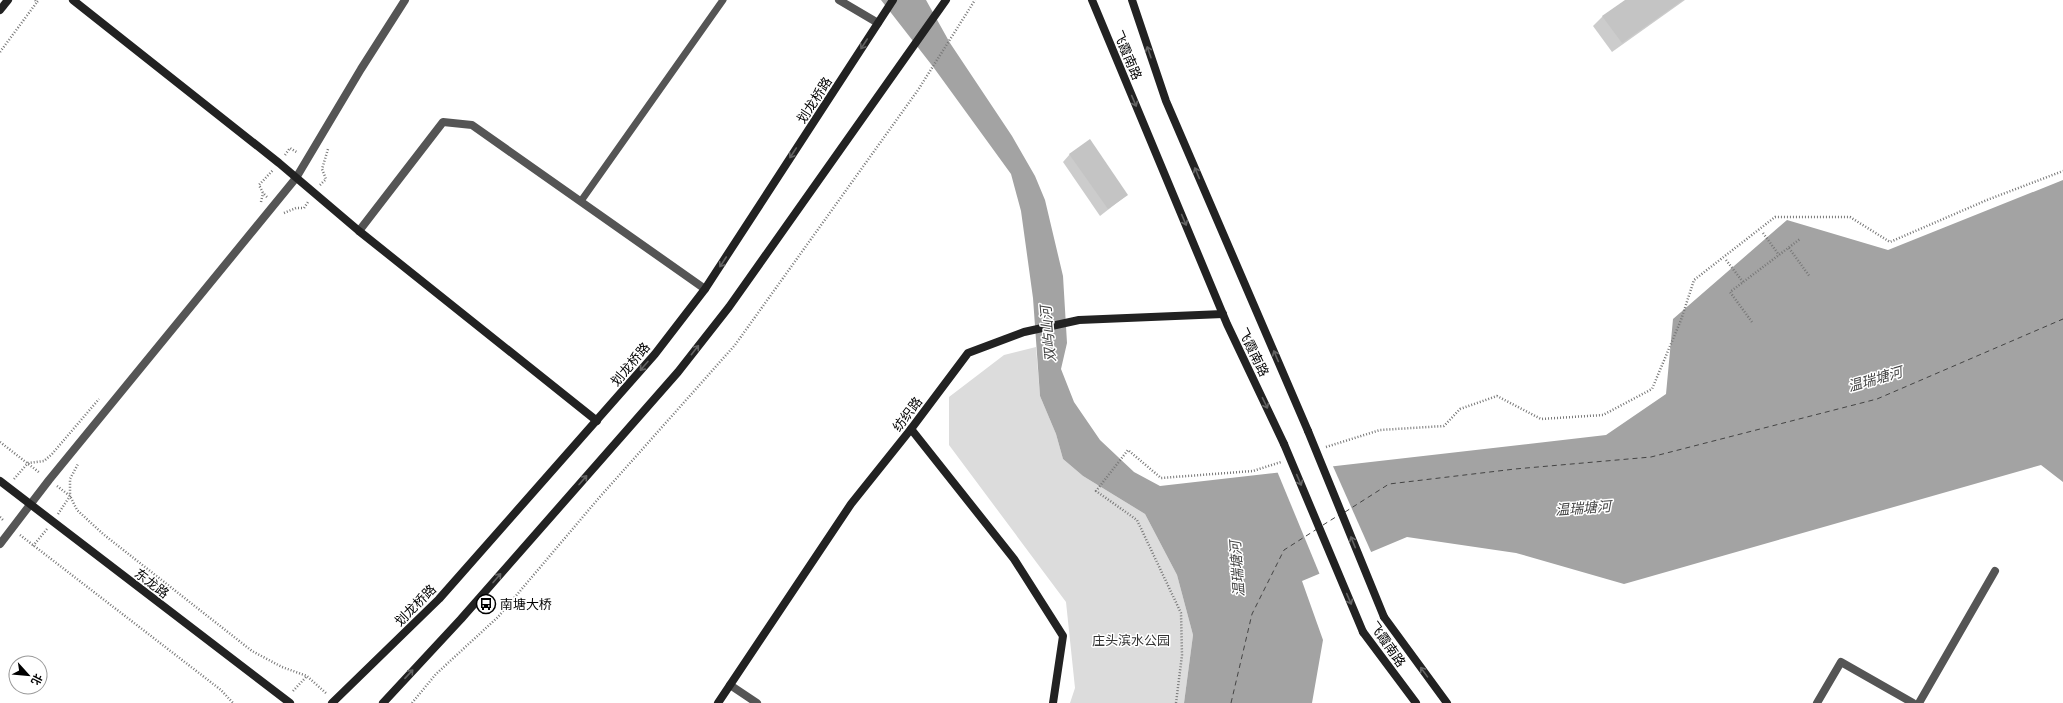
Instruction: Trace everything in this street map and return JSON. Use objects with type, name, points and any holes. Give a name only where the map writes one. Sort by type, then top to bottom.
[{"type":"main road","points":[[0,10],[8,0]]},
{"type":"main road","points":[[73,0],[596,421]]},
{"type":"main road","name":"划龙桥路","points":[[333,702],[439,599],[655,354],[705,289],[893,0]]},
{"type":"main road","points":[[383,703],[461,619],[678,372],[729,307],[946,0]]},
{"type":"main road","name":"飞霞南路","points":[[1092,0],[1224,314],[1284,444],[1363,632],[1416,703]]},
{"type":"main road","name":"飞霞南路","points":[[1132,0],[1166,101],[1308,431],[1384,617],[1447,703]]},
{"type":"main road","name":"纺织路","points":[[718,703],[851,504],[911,429],[968,353],[1024,332],[1079,320],[1224,314]]},
{"type":"main road","points":[[911,429],[1014,559],[1063,636],[1053,703]]},
{"type":"main road","name":"东龙路","points":[[0,482],[288,701]]},
{"type":"street","points":[[0,544],[49,480],[296,178],[357,76],[405,0]]},
{"type":"street","points":[[839,0],[878,23]]},
{"type":"street","points":[[359,231],[443,122],[472,126],[705,289]]},
{"type":"street","points":[[1919,703],[1994,571]]},
{"type":"street","points":[[1818,703],[1841,662],[1913,703]]},
{"type":"street","points":[[730,685],[757,703]]},
{"type":"lane","points":[[581,201],[723,0]]},
{"type":"path","points":[[412,703],[436,674],[498,617],[598,499],[735,345],[918,90],[975,0]]},
{"type":"path","points":[[0,52],[37,1]]},
{"type":"path","points":[[1320,449],[1380,430],[1444,426],[1460,409],[1497,396],[1541,419],[1602,416],[1652,389],[1681,320],[1694,280],[1775,217],[1850,217],[1890,242],[1987,200],[2063,171]]},
{"type":"path","points":[[1763,233],[1779,255]]},
{"type":"path","points":[[1752,322],[1730,292],[1800,239]]},
{"type":"path","points":[[1789,248],[1810,277]]},
{"type":"path","points":[[1726,260],[1743,282]]},
{"type":"path","points":[[0,442],[70,496],[77,510],[104,534],[252,651],[282,667],[307,676],[333,702]]},
{"type":"path","points":[[1176,703],[1182,655],[1182,613],[1137,520],[1096,491],[1128,450],[1161,478],[1253,471],[1283,461]]},
{"type":"path","points":[[0,517],[33,546],[221,690],[233,703]]},
{"type":"path","points":[[288,701],[307,676]]},
{"type":"green space","name":"庄头滨水公园","points":[[1036,347],[1040,396],[1056,434],[1063,459],[1083,476],[1145,514],[1177,575],[1193,635],[1184,703],[1070,703],[1075,688],[1066,602],[949,445],[949,397],[1004,355]]},
{"type":"water","points":[[881,0],[926,0],[950,43],[1012,136],[1035,176],[1045,200],[1063,276],[1067,343],[1061,369],[1074,402],[1100,440],[1134,472],[1160,486],[1606,435],[1666,394],[1673,319],[1787,220],[1888,250],[2063,180],[2063,482],[2041,465],[1624,584],[1516,553],[1407,537],[1302,581],[1323,640],[1312,703],[1184,703],[1193,635],[1177,575],[1145,514],[1083,476],[1063,459],[1056,434],[1040,396],[1033,298],[1021,211],[1011,174],[934,68]]},
{"type":"pier","points":[[1332,464],[1372,554],[1320,575],[1277,471]]},
{"type":"building","points":[[1625,0],[1683,0],[1622,43],[1602,16]]},
{"type":"building","points":[[1090,139],[1128,195],[1108,209],[1069,154]]},
{"type":"ferry route","points":[[1345,512],[1389,484],[1515,469],[1651,457],[1877,399],[2063,319]]},
{"type":"ferry route","points":[[1323,525],[1339,515]]},
{"type":"ferry route","points":[[1231,703],[1252,614],[1284,550],[1317,529]]},
{"type":"place","name":"南塘大桥","points":[[486,604]]},
{"type":"water label","name":"双屿山河","points":[[1048,334]]},
{"type":"water label","name":"温瑞塘河","points":[[1875,379]]},
{"type":"water label","name":"温瑞塘河","points":[[1583,508]]},
{"type":"water label","name":"温瑞塘河","points":[[1237,569]]}]
